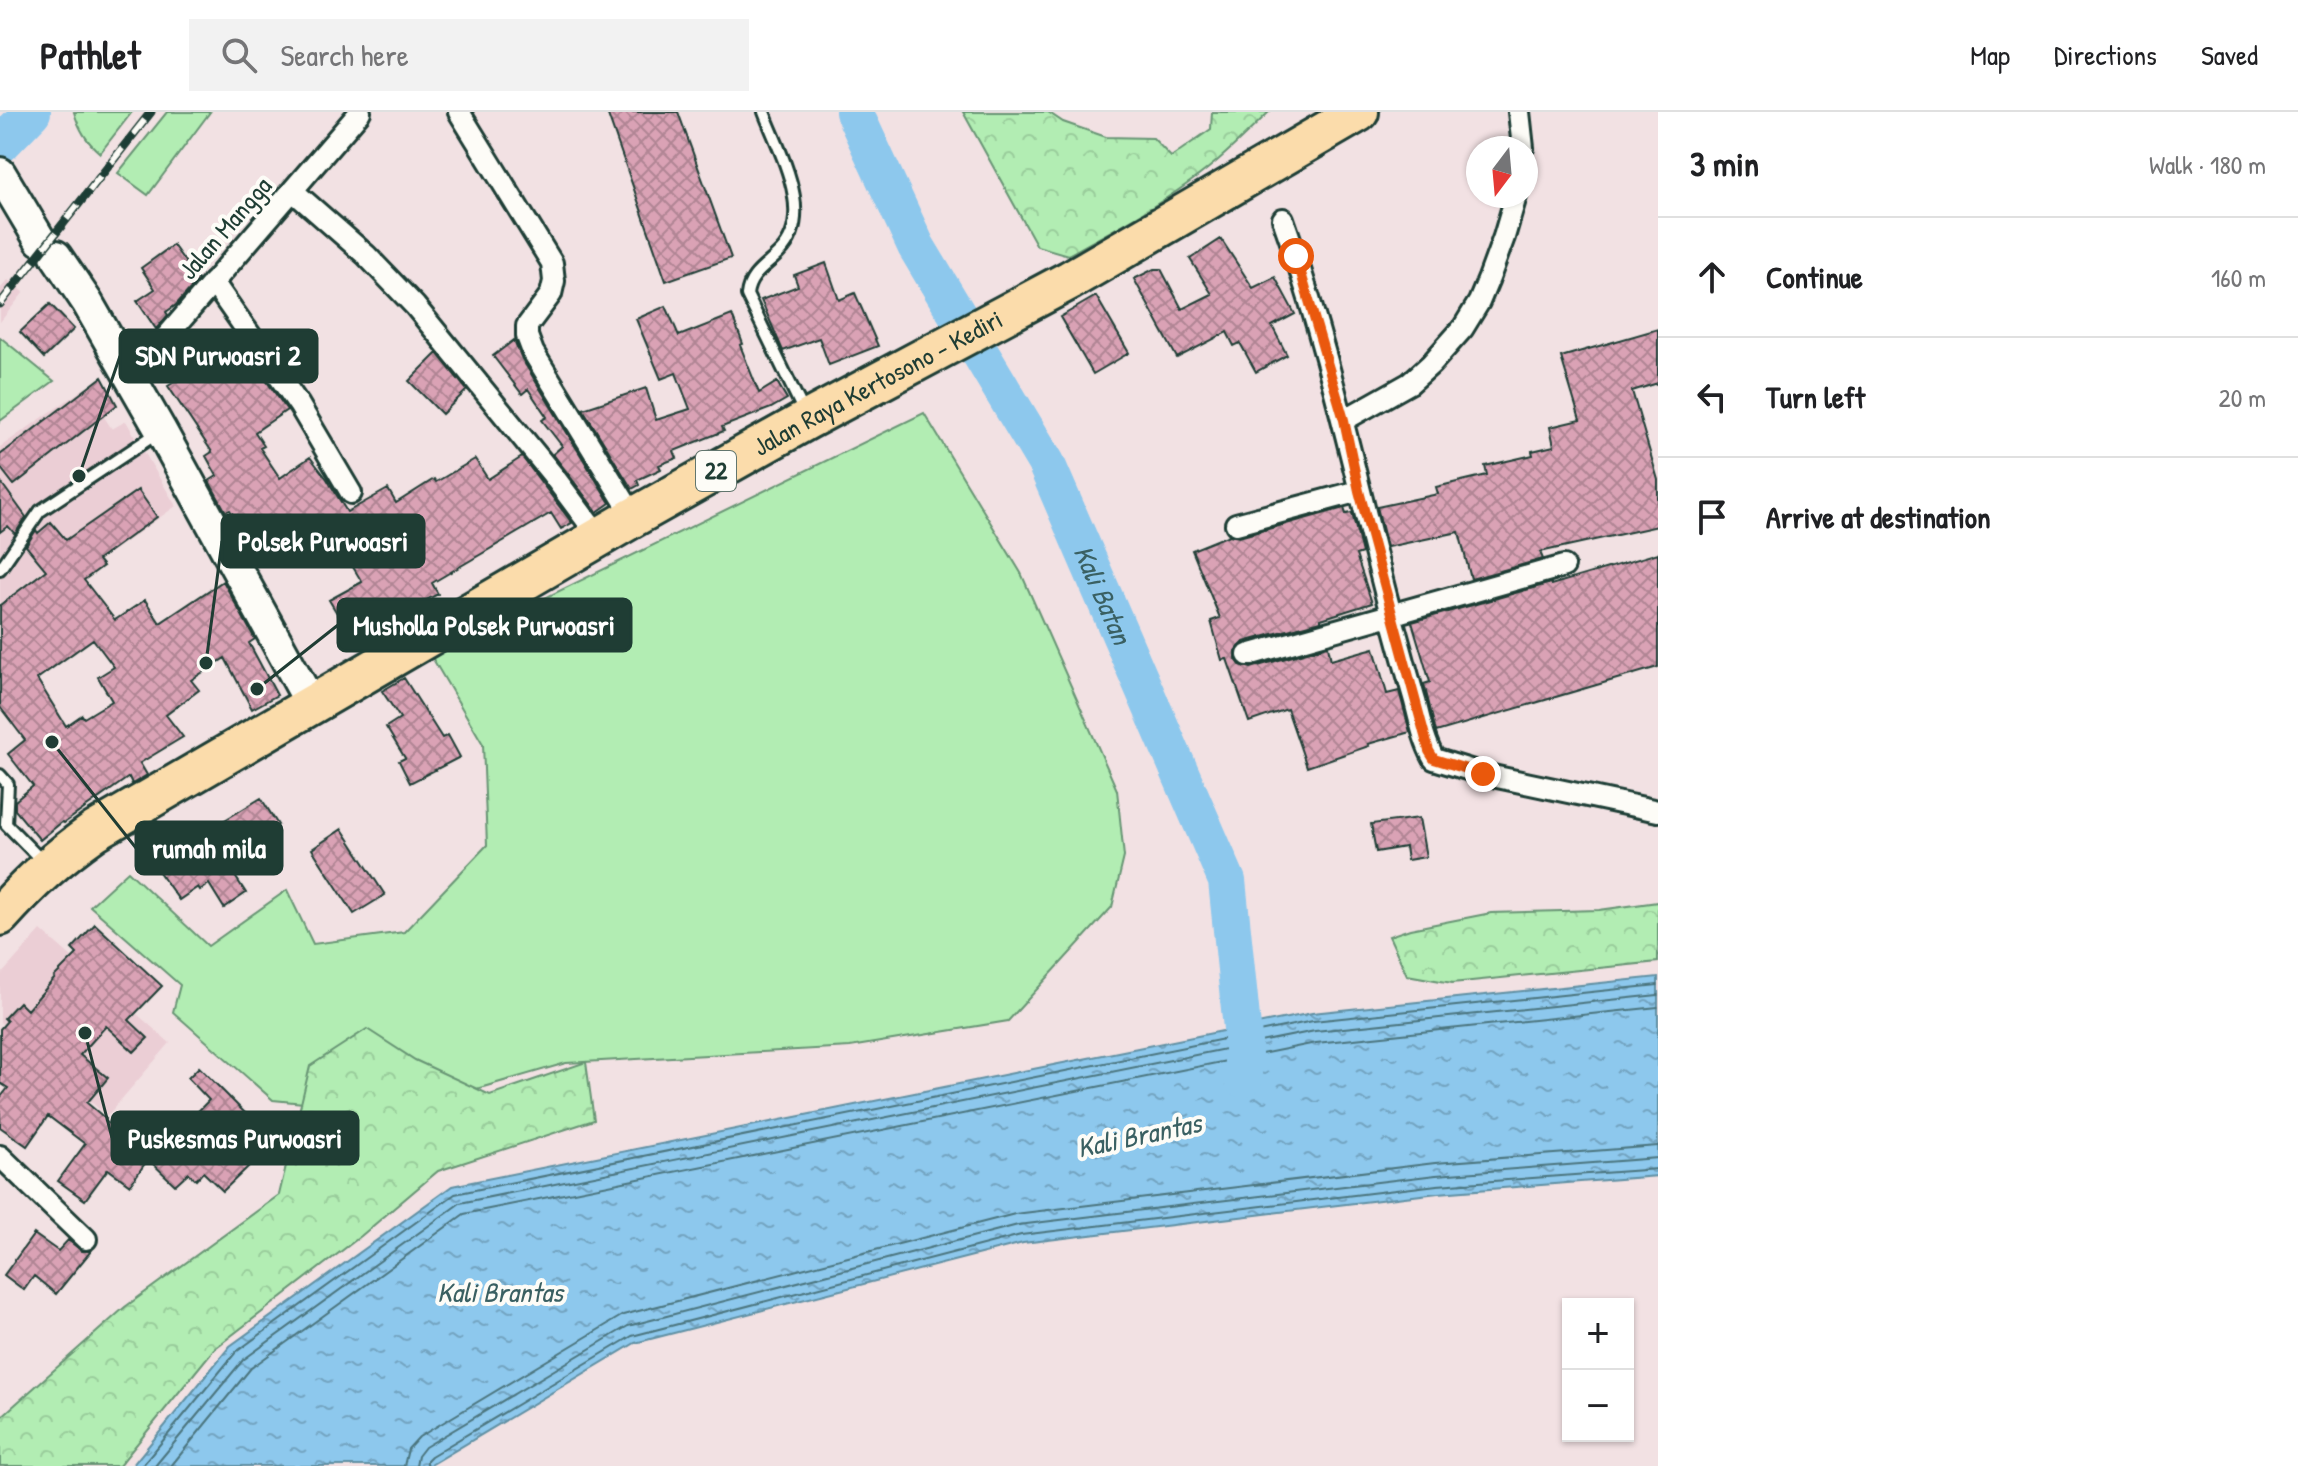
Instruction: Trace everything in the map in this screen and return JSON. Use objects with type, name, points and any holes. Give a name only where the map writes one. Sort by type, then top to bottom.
[{"type":"highway","name":"Jalan Raya Kertosono - Kediri","points":[[0,916],[57,857],[95,831],[634,517],[807,420],[1083,273],[1359,112]]},
{"type":"main road","points":[[3,178],[87,302],[311,704]]},
{"type":"street","name":"Jalan Mangga","points":[[130,379],[360,112]]},
{"type":"street","points":[[459,112],[552,263],[554,281],[551,294],[527,326],[533,352],[634,517]]},
{"type":"street","points":[[1519,112],[1522,136]]},
{"type":"street","points":[[293,191],[366,255],[415,306],[552,474],[599,537]]},
{"type":"street","points":[[1344,420],[1410,383],[1463,328],[1489,278],[1512,208]]},
{"type":"street","points":[[1283,219],[1344,420],[1391,614],[1425,738],[1434,759],[1483,774],[1658,811]]},
{"type":"street","points":[[213,282],[299,405],[351,493]]},
{"type":"street","points":[[1236,524],[1359,491]]},
{"type":"street","points":[[1248,655],[1564,566]]},
{"type":"street","points":[[0,1156],[86,1239]]},
{"type":"lane","points":[[764,112],[793,189],[796,216],[788,242],[755,275],[748,286],[747,295],[807,420]]},
{"type":"lane","points":[[0,569],[40,511],[161,431]]},
{"type":"lane","points":[[0,775],[8,784],[6,824],[48,867]]},
{"type":"shaded area","points":[[8,280],[24,292],[0,322],[0,289]]},
{"type":"shaded area","points":[[85,388],[112,429],[126,421],[176,506],[100,560],[84,538],[0,604],[0,447]]},
{"type":"shaded area","points":[[41,930],[170,1043],[107,1116],[0,1022],[0,976]]},
{"type":"green space","points":[[74,112],[132,112],[100,153],[84,134]]},
{"type":"green space","points":[[167,112],[210,112],[148,195],[118,173]]},
{"type":"green space","points":[[963,112],[1048,112],[1063,122],[1106,137],[1153,138],[1171,157],[1211,129],[1212,112],[1269,112],[1190,182],[1068,255],[1037,246]]},
{"type":"green space","points":[[0,337],[54,381],[0,421]]},
{"type":"green space","points":[[924,413],[1021,573],[1117,790],[1124,857],[1112,907],[1008,1021],[850,1047],[566,1063],[397,1112],[273,1100],[173,1012],[180,985],[90,906],[128,871],[208,946],[287,890],[313,944],[404,932],[487,845],[483,744],[430,654]]},
{"type":"green space","points":[[1658,902],[1658,962],[1452,983],[1407,975],[1389,936],[1491,913],[1599,910]]},
{"type":"green space","points":[[367,1029],[415,1060],[490,1095],[586,1062],[594,1120],[438,1171],[361,1236],[214,1349],[119,1466],[0,1466],[0,1418],[125,1307],[279,1195],[310,1066]]},
{"type":"water","name":"Kali Brantas","points":[[1658,977],[1658,1176],[1438,1193],[1023,1243],[635,1343],[429,1466],[132,1466],[230,1346],[452,1186],[1312,1013]]},
{"type":"building","points":[[607,112],[678,112],[731,258],[666,281]]},
{"type":"building","points":[[1221,239],[1253,288],[1275,277],[1295,314],[1272,326],[1287,355],[1256,372],[1240,343],[1234,346],[1227,332],[1177,358],[1134,279],[1154,269],[1161,269],[1182,309],[1212,294],[1190,259]]},
{"type":"building","points":[[173,245],[198,280],[166,312],[168,315],[156,329],[137,301],[155,289],[141,268]]},
{"type":"building","points":[[826,263],[839,300],[855,293],[878,346],[829,365],[819,338],[783,351],[761,300],[798,286],[794,275]]},
{"type":"building","points":[[1096,296],[1129,353],[1093,374],[1060,317]]},
{"type":"building","points":[[50,304],[74,329],[44,358],[20,332]]},
{"type":"building","points":[[666,306],[679,336],[732,315],[759,393],[777,382],[787,399],[722,427],[724,431],[674,451],[677,458],[659,465],[661,469],[637,480],[639,485],[632,489],[583,409],[646,388],[656,420],[690,409],[676,373],[661,379],[636,319]]},
{"type":"building","points":[[1658,329],[1658,383],[1632,391],[1658,480],[1658,526],[1540,552],[1543,559],[1471,579],[1459,532],[1387,547],[1377,507],[1438,494],[1436,487],[1487,475],[1485,466],[1533,455],[1532,451],[1554,446],[1550,427],[1580,420],[1561,357]]},
{"type":"building","points":[[232,332],[287,410],[255,432],[264,446],[260,448],[280,478],[310,457],[347,512],[388,489],[396,503],[434,479],[436,482],[475,459],[488,479],[522,457],[572,523],[561,529],[551,513],[432,583],[438,594],[385,622],[388,627],[359,643],[342,613],[338,615],[329,600],[362,582],[330,521],[293,540],[295,543],[264,563],[230,510],[226,512],[209,481],[217,476],[206,456],[212,452],[168,386],[191,372],[186,363]]},
{"type":"building","points":[[514,340],[522,359],[610,503],[597,512],[553,454],[562,446],[542,420],[547,417],[528,389],[522,394],[493,356]]},
{"type":"building","points":[[437,353],[467,390],[442,414],[409,381]]},
{"type":"building","points":[[102,377],[117,405],[14,485],[0,467],[0,455]]},
{"type":"building","points":[[0,481],[26,517],[15,534],[8,526],[0,532]]},
{"type":"building","points":[[138,490],[157,517],[98,560],[103,566],[84,580],[115,620],[145,600],[160,623],[223,581],[255,639],[249,643],[277,695],[252,709],[225,658],[191,680],[199,690],[166,715],[183,737],[140,763],[147,775],[132,784],[129,777],[40,840],[15,810],[15,801],[33,786],[8,754],[25,740],[0,707],[0,605],[46,570],[26,546],[36,530],[38,533],[51,522],[66,540]],"holes":[[[93,639],[114,667],[98,677],[112,701],[66,726],[37,679]]]},
{"type":"building","points":[[1344,508],[1346,514],[1352,513],[1362,553],[1356,555],[1372,603],[1244,642],[1236,651],[1236,659],[1240,665],[1251,668],[1328,646],[1331,660],[1374,648],[1387,694],[1399,691],[1410,732],[1307,767],[1287,709],[1249,722],[1227,659],[1222,660],[1211,621],[1220,618],[1192,550],[1229,535],[1239,537]]},
{"type":"building","points":[[1658,553],[1658,667],[1436,732],[1424,684],[1430,682],[1412,622]]},
{"type":"building","points":[[404,678],[442,738],[448,735],[460,757],[410,783],[399,761],[405,758],[386,727],[400,718],[382,691]]},
{"type":"building","points":[[261,798],[278,825],[266,833],[274,847],[233,873],[246,893],[224,908],[209,884],[200,890],[198,887],[179,900],[152,862],[202,828],[205,832]]},
{"type":"building","points":[[1419,818],[1426,857],[1407,860],[1405,847],[1376,852],[1371,824]]},
{"type":"building","points":[[342,829],[385,895],[354,914],[312,849]]},
{"type":"building","points":[[95,924],[162,986],[129,1020],[148,1038],[134,1052],[106,1026],[80,1055],[108,1078],[87,1103],[105,1121],[137,1144],[158,1123],[172,1138],[209,1100],[188,1078],[199,1067],[274,1142],[223,1191],[203,1172],[196,1180],[188,1173],[175,1185],[148,1159],[130,1185],[108,1169],[85,1200],[58,1181],[85,1144],[48,1116],[27,1146],[0,1127],[0,1098],[8,1088],[0,1083],[0,1029],[7,1021],[4,1018],[19,1002],[27,1010],[77,954],[72,949]]},
{"type":"building","points":[[34,1234],[58,1251],[68,1240],[82,1251],[91,1251],[56,1294],[34,1276],[24,1290],[4,1275]]},
{"type":"waterway","points":[[0,145],[32,112]]},
{"type":"waterway","name":"Kali Batan","points":[[854,112],[916,246],[1046,463],[1227,881],[1243,1038],[1243,1079]]},
{"type":"railway","points":[[0,304],[151,112]]},
{"type":"place","name":"SDN Purwoasri 2","points":[[79,476]]},
{"type":"place","name":"Polsek Purwoasri","points":[[206,663]]},
{"type":"place","name":"Musholla Polsek Purwoasri","points":[[257,689]]},
{"type":"place","name":"rumah mila","points":[[52,742]]},
{"type":"place","name":"Puskesmas Purwoasri","points":[[85,1033]]},
{"type":"route","points":[[1296,256],[1344,420],[1359,491],[1429,751],[1434,759],[1483,774]]}]
